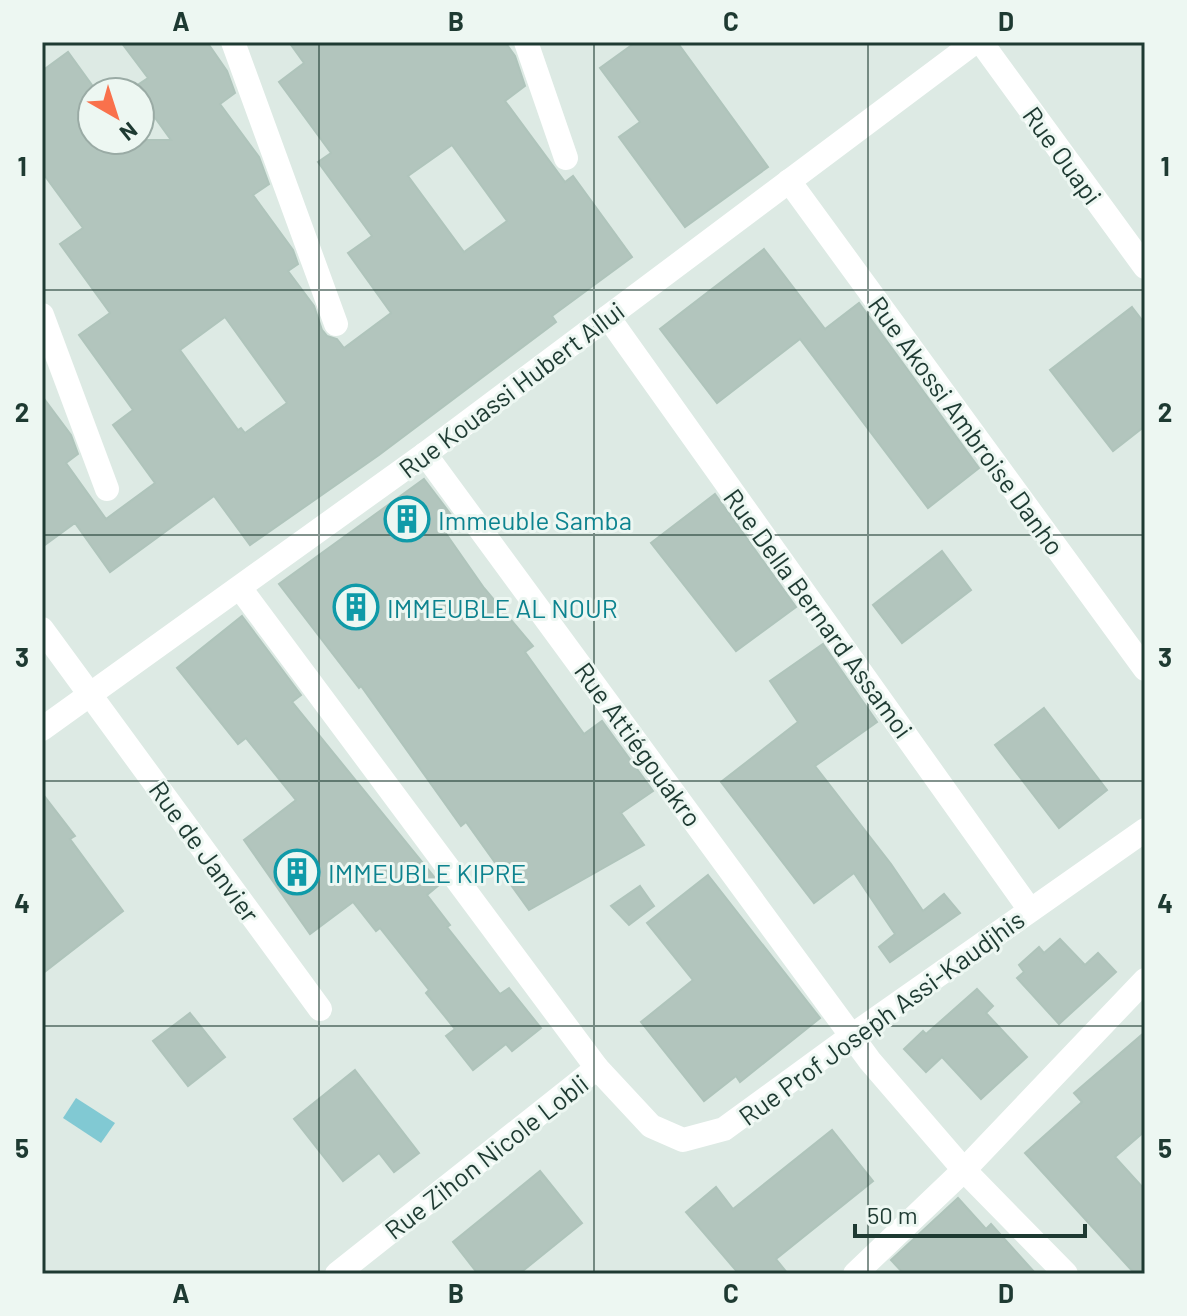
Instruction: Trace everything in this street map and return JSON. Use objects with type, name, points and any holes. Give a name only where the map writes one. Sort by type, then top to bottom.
[{"type":"street","points":[[233,42],[336,324]]},
{"type":"street","points":[[526,42],[566,158]]},
{"type":"street","name":"Rue Kouassi Hubert Allui","points":[[42,729],[425,454],[975,42]]},
{"type":"street","name":"Rue Ouapi","points":[[981,42],[1145,267]]},
{"type":"street","name":"Rue Akossi Ambroise Danho","points":[[789,181],[1145,669]]},
{"type":"street","points":[[42,315],[107,489]]},
{"type":"street","name":"Rue Della Bernard Assamoi","points":[[608,317],[1030,910]]},
{"type":"street","name":"Rue Attiégouakro","points":[[425,454],[870,1061],[964,1170],[1066,1274]]},
{"type":"street","name":"Rue Prof Joseph Assi-Kaudjhis","points":[[240,588],[597,1068],[651,1126],[683,1140],[724,1129],[1145,830]]},
{"type":"street","name":"Rue de Janvier","points":[[42,629],[320,1009]]},
{"type":"street","points":[[855,1274],[964,1170],[1145,980]]},
{"type":"street","name":"Rue Zihon Nicole Lobli","points":[[337,1274],[597,1068]]},
{"type":"water","points":[[76,1098],[115,1123],[101,1143],[63,1118]]},
{"type":"building","points":[[121,42],[207,42],[227,71],[235,93],[220,104],[259,157],[269,184],[253,195],[293,250],[298,264],[288,271],[314,306],[322,330],[327,336],[337,339],[344,348],[391,313],[348,253],[372,236],[318,162],[331,153],[279,82],[304,63],[289,42],[505,42],[515,56],[525,86],[505,101],[565,182],[573,176],[632,257],[552,316],[556,322],[379,455],[250,545],[214,496],[110,572],[75,523],[42,547],[42,396],[71,435],[78,454],[66,463],[106,519],[155,483],[113,425],[133,410],[79,335],[110,313],[60,244],[83,228],[42,172],[42,71],[68,52],[85,76],[76,76],[76,156],[156,156],[156,140],[171,140],[156,119],[156,76],[146,76]],"holes":[[[452,145],[507,221],[464,252],[408,176]],[[225,317],[287,403],[245,433],[241,428],[238,430],[180,350]]]},
{"type":"building","points":[[636,42],[677,42],[768,167],[685,227],[619,137],[640,122],[600,68]]},
{"type":"building","points":[[764,249],[825,329],[859,303],[979,468],[928,508],[800,339],[717,403],[660,329]]},
{"type":"building","points":[[1132,307],[1145,324],[1145,426],[1113,451],[1050,370]]},
{"type":"building","points":[[424,479],[452,516],[440,525],[484,588],[533,646],[525,652],[584,734],[602,721],[653,791],[621,813],[644,845],[529,910],[466,822],[461,826],[361,686],[359,688],[279,584]]},
{"type":"building","points":[[715,494],[796,607],[736,651],[651,543]]},
{"type":"building","points":[[942,551],[971,590],[902,643],[873,605]]},
{"type":"building","points":[[242,616],[301,695],[292,702],[440,884],[427,895],[450,925],[447,927],[500,994],[509,988],[541,1028],[512,1051],[506,1044],[473,1070],[446,1036],[455,1029],[380,928],[376,931],[353,902],[310,934],[244,840],[296,800],[246,738],[238,744],[177,668]]},
{"type":"building","points":[[823,644],[877,722],[815,766],[891,864],[923,911],[944,894],[960,913],[890,962],[879,947],[895,934],[854,873],[814,903],[721,782],[798,722],[770,681]]},
{"type":"building","points":[[1044,708],[1107,790],[1059,828],[995,745]]},
{"type":"building","points":[[42,793],[75,836],[70,839],[123,911],[42,974]]},
{"type":"building","points":[[708,875],[820,1018],[740,1082],[736,1076],[704,1101],[641,1022],[693,980],[647,923]]},
{"type":"building","points":[[640,886],[654,906],[629,925],[611,906]]},
{"type":"building","points":[[1060,939],[1085,965],[1098,953],[1116,972],[1059,1024],[1017,978],[1024,972],[1019,965],[1039,947],[1044,953]]},
{"type":"building","points":[[977,989],[993,1006],[986,1013],[1027,1057],[981,1099],[942,1057],[926,1072],[904,1049]]},
{"type":"building","points":[[190,1013],[225,1057],[188,1086],[153,1041]]},
{"type":"building","points":[[1145,1032],[1145,1131],[1115,1157],[1145,1190],[1145,1274],[1135,1274],[1025,1153],[1082,1102],[1074,1093]]},
{"type":"building","points":[[355,1070],[419,1153],[394,1172],[379,1153],[343,1181],[294,1119]]},
{"type":"building","points":[[832,1130],[873,1181],[776,1259],[788,1274],[739,1274],[686,1212],[716,1187],[733,1209]]},
{"type":"building","points":[[540,1171],[582,1223],[519,1274],[478,1274],[453,1242]]},
{"type":"building","points":[[958,1198],[986,1229],[991,1224],[1036,1274],[904,1274],[891,1260]]},
{"type":"place","name":"Immeuble Samba","points":[[407,519]]},
{"type":"place","name":"IMMEUBLE AL NOUR","points":[[356,607]]},
{"type":"place","name":"IMMEUBLE KIPRE","points":[[297,872]]}]
